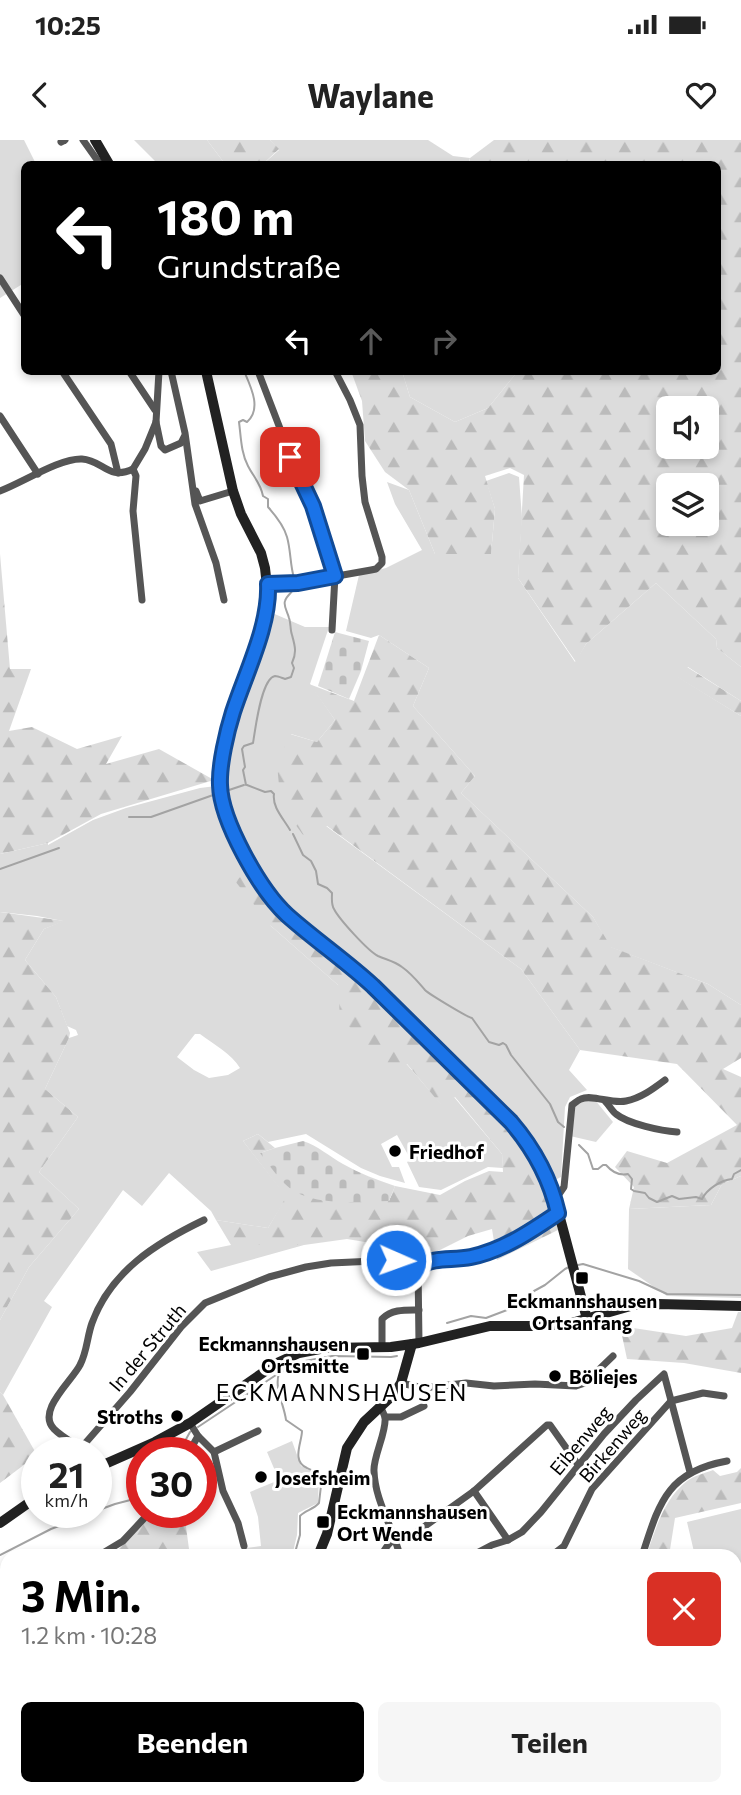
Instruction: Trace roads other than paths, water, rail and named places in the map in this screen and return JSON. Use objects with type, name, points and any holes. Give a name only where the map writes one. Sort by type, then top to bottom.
[{"type":"main road","points":[[95,140],[106,161]]},
{"type":"main road","points":[[207,375],[233,491],[241,514],[261,553],[268,584],[261,632],[230,723],[220,785],[223,802],[241,847],[272,900],[355,969],[409,1020],[526,1140],[541,1165],[555,1200],[587,1319]]},
{"type":"main road","points":[[112,1461],[194,1429],[277,1363],[299,1353],[324,1348],[383,1348],[490,1326],[568,1324],[634,1306],[741,1306]]},
{"type":"main road","points":[[321,1549],[327,1534],[347,1448],[364,1422],[401,1384],[415,1343]]},
{"type":"main road","points":[[0,1523],[21,1508]]},
{"type":"street","points":[[83,140],[98,161]]},
{"type":"street","points":[[0,278],[21,310]]},
{"type":"street","points":[[65,375],[111,444],[118,473]]},
{"type":"street","points":[[132,375],[155,411]]},
{"type":"street","points":[[159,375],[155,411],[163,449],[181,443],[185,433]]},
{"type":"street","points":[[173,375],[185,433],[195,504],[216,563],[224,600]]},
{"type":"street","points":[[260,375],[313,506],[335,576],[332,630]]},
{"type":"street","points":[[268,584],[298,583],[376,569],[382,563],[365,502],[360,425],[337,375]]},
{"type":"street","points":[[0,416],[38,474]]},
{"type":"street","points":[[0,491],[77,459],[96,463],[109,472],[128,472],[142,456],[156,422]]},
{"type":"street","points":[[133,469],[136,476],[132,511],[142,600]]},
{"type":"street","points":[[193,486],[200,501],[233,491]]},
{"type":"street","points":[[555,1200],[564,1187],[572,1105],[590,1097],[617,1102],[636,1098],[665,1080]]},
{"type":"street","points":[[605,1101],[624,1119],[660,1130],[677,1132]]},
{"type":"street","points":[[415,1343],[419,1310],[418,1267],[430,1260],[470,1257],[492,1251],[519,1239],[558,1213]]},
{"type":"street","points":[[64,1437],[52,1428],[48,1420],[49,1413],[53,1402],[81,1364],[92,1324],[110,1289],[136,1260],[172,1235],[204,1220]]},
{"type":"street","name":"In der Struth","points":[[93,1437],[181,1327],[205,1303],[269,1277],[306,1267],[396,1260],[409,1261],[418,1267]]},
{"type":"street","points":[[383,1348],[384,1315],[392,1311],[419,1310]]},
{"type":"street","points":[[401,1384],[423,1388],[466,1383],[494,1386],[576,1386],[585,1383],[613,1356]]},
{"type":"street","name":"Eibenweg","points":[[484,1549],[508,1541],[522,1532],[612,1425],[664,1374],[690,1472]]},
{"type":"street","name":"Birkenweg","points":[[560,1549],[592,1489],[671,1401],[703,1393],[724,1396]]},
{"type":"street","points":[[385,1417],[401,1417],[424,1406]]},
{"type":"street","points":[[380,1407],[385,1417],[373,1467],[375,1488],[398,1549]]},
{"type":"street","points":[[385,1549],[388,1543],[414,1534],[474,1491],[547,1425],[550,1425],[579,1466]]},
{"type":"street","points":[[194,1429],[201,1437]]},
{"type":"street","points":[[192,1437],[194,1429]]},
{"type":"street","points":[[217,1451],[258,1431]]},
{"type":"street","points":[[644,1549],[654,1517],[674,1485],[690,1472],[727,1461]]},
{"type":"street","points":[[217,1465],[223,1491],[239,1523],[244,1546]]},
{"type":"street","points":[[474,1491],[508,1541]]},
{"type":"street","points":[[110,1549],[123,1541],[135,1528]]},
{"type":"waterway","points":[[246,375],[252,391],[254,411],[247,422],[239,422],[243,450],[263,496],[268,499],[268,507],[286,533],[294,578]]},
{"type":"waterway","points":[[246,785],[242,749],[253,743],[266,686],[275,676],[285,679],[291,677],[294,668],[292,663],[295,646],[285,603],[295,587]]},
{"type":"waterway","points":[[229,790],[244,785]]},
{"type":"waterway","points":[[247,785],[274,794],[276,808],[290,830]]},
{"type":"waterway","points":[[129,817],[151,817],[216,794]]},
{"type":"waterway","points":[[293,834],[303,855],[311,861],[318,884],[332,893],[334,909],[354,934],[373,953],[396,963],[412,975],[425,990],[472,1018],[489,1042],[506,1045],[564,1127]]},
{"type":"waterway","points":[[0,869],[59,848]]},
{"type":"waterway","points":[[579,1145],[588,1154],[593,1169],[606,1165],[616,1173],[628,1174],[632,1179],[631,1189],[645,1193],[657,1202],[672,1196],[679,1199],[702,1199],[711,1189],[732,1179],[734,1174],[741,1170]]},
{"type":"waterway","points":[[578,1265],[583,1264],[639,1281],[667,1294],[741,1295]]},
{"type":"waterway","points":[[447,1323],[471,1316],[486,1318],[520,1305],[534,1291],[569,1267]]},
{"type":"waterway","points":[[198,1427],[279,1373],[305,1361],[332,1356],[397,1356]]},
{"type":"waterway","points":[[279,1373],[278,1391],[286,1420],[302,1431],[299,1461],[322,1477],[319,1503],[300,1516],[300,1535],[296,1549]]},
{"type":"waterway","points":[[187,1437],[193,1430]]},
{"type":"waterway","points":[[112,1505],[126,1501]]},
{"type":"waterway","points":[[12,1549],[54,1528]]},
{"type":"place","name":"Friedhof","points":[[395,1151]]},
{"type":"place","name":"Eckmannshausen Ortsanfang","points":[[582,1278]]},
{"type":"place","name":"Eckmannshausen Ortsmitte","points":[[363,1354]]},
{"type":"place","name":"Böliejes","points":[[555,1376]]},
{"type":"place","name":"Stroths","points":[[177,1416]]},
{"type":"place","name":"Josefsheim","points":[[261,1477]]},
{"type":"place","name":"Eckmannshausen Ort Wende","points":[[323,1522]]},
{"type":"district","name":"ECKMANNSHAUSEN","points":[[342,1392]]}]
